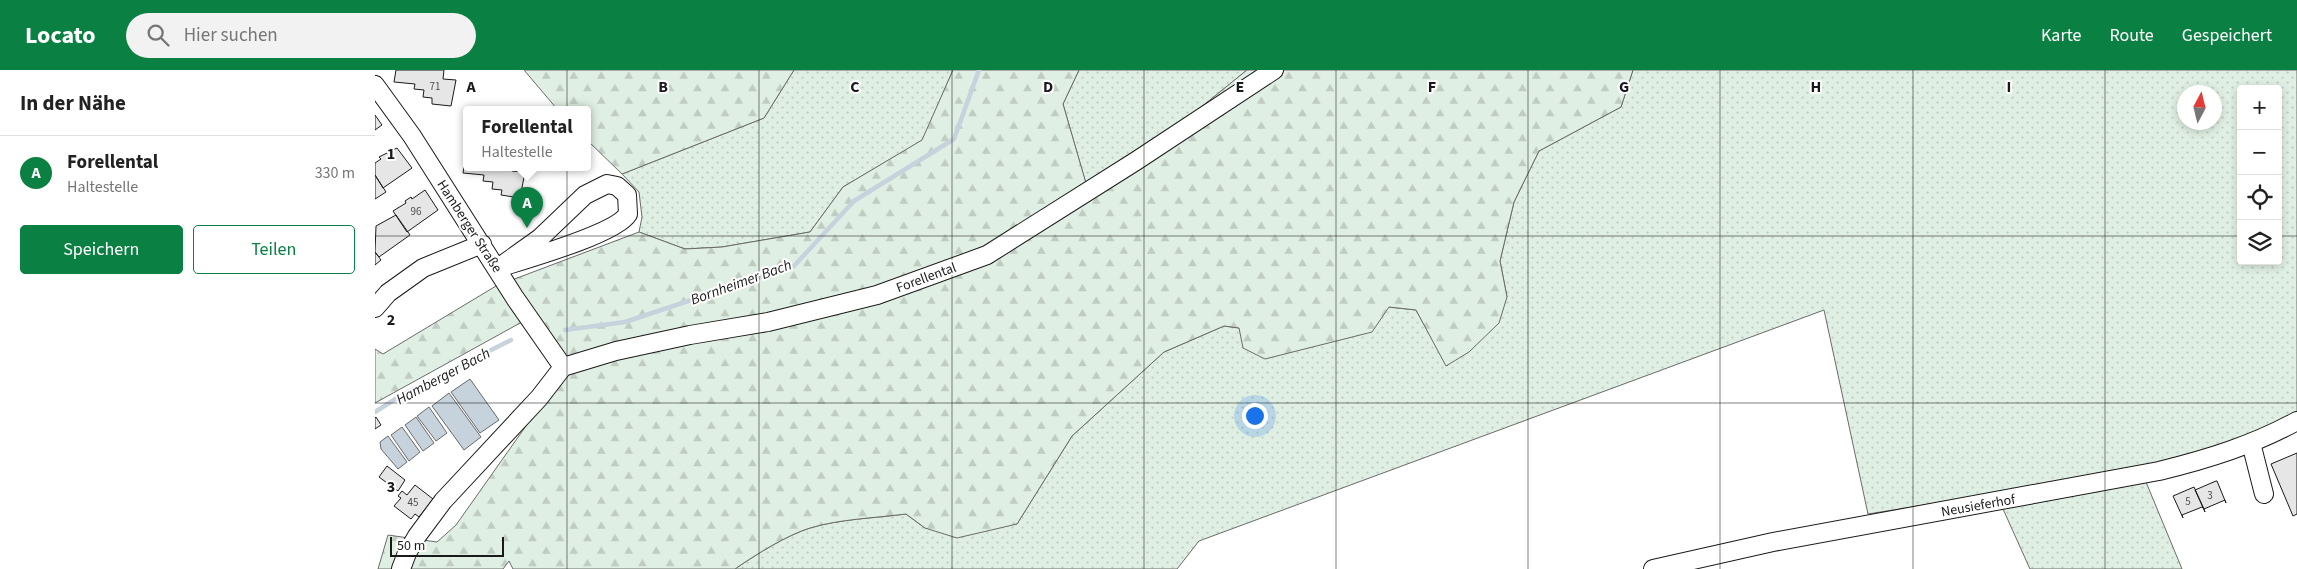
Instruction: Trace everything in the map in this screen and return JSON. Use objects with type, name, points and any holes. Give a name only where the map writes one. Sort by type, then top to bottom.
[{"type":"street","name":"Forellental","points":[[563,367],[616,351],[690,335],[767,322],[877,295],[987,255],[1136,161],[1274,70]]},
{"type":"street","name":"Hamberger Straße","points":[[375,85],[412,136],[498,268],[515,298],[563,367]]},
{"type":"street","points":[[612,184],[624,190],[627,195],[628,214],[619,224],[595,235],[498,268],[540,238],[585,195],[600,186],[612,184]]},
{"type":"street","points":[[375,308],[388,293],[423,268],[482,244]]},
{"type":"street","points":[[401,569],[407,553],[417,536],[443,501],[539,398],[563,367]]},
{"type":"street","name":"Neusieferhof","points":[[1653,569],[1773,542],[2159,471],[2208,459],[2251,443],[2297,421]]},
{"type":"street","points":[[2251,443],[2264,494]]},
{"type":"green space","points":[[524,70],[794,70],[764,118],[622,174],[591,144],[591,106],[554,106]]},
{"type":"green space","points":[[794,70],[953,70],[923,140],[843,187],[810,232],[722,247],[685,249],[639,232],[642,217],[639,192],[622,174],[764,118]]},
{"type":"green space","points":[[953,70],[1079,70],[1063,104],[1090,197],[1247,70],[1633,70],[1621,107],[1539,151],[1514,202],[1500,261],[1507,297],[1499,323],[1469,352],[1446,366],[1416,310],[1389,307],[1372,332],[1265,359],[1243,348],[1239,328],[1224,326],[1164,352],[1072,436],[1017,524],[957,538],[925,528],[906,514],[858,519],[810,528],[791,535],[735,569],[513,569],[509,561],[503,569],[378,569],[388,535],[437,542],[456,525],[562,375],[522,322],[375,403],[375,349],[383,354],[496,286],[639,232],[685,249],[722,247],[810,232],[843,187],[922,140]]},
{"type":"green space","points":[[1079,70],[1247,70],[1090,198],[1063,104]]},
{"type":"green space","points":[[1633,70],[2297,70],[2297,416],[2249,440],[2157,468],[1868,514],[1824,310],[1199,541],[1177,569],[735,569],[791,535],[810,528],[858,519],[906,514],[925,528],[1017,524],[1072,436],[1164,352],[1224,326],[1239,328],[1389,307],[1416,310],[1447,366],[1507,297],[1500,261],[1514,202],[1539,151],[1621,107]]},
{"type":"green space","points":[[2146,482],[2182,569],[2030,569],[2003,509]]},
{"type":"shaded area","points":[[470,379],[499,420],[480,433],[451,392]]},
{"type":"shaded area","points":[[449,393],[481,437],[464,450],[432,406]]},
{"type":"shaded area","points":[[429,407],[447,433],[436,441],[417,416]]},
{"type":"shaded area","points":[[416,417],[434,443],[423,451],[405,425]]},
{"type":"shaded area","points":[[402,427],[420,452],[409,461],[391,435]]},
{"type":"shaded area","points":[[388,436],[407,462],[398,469],[381,449],[380,442]]},
{"type":"building","points":[[396,70],[444,70],[443,79],[456,80],[451,106],[432,104],[432,98],[423,97],[424,90],[414,89],[415,84],[394,82]]},
{"type":"building","points":[[375,115],[382,125],[375,130]]},
{"type":"building","points":[[397,148],[412,168],[383,188],[375,175],[375,163],[381,159],[379,157]]},
{"type":"building","points":[[463,171],[525,172],[520,198],[501,195],[502,190],[492,189],[493,182],[483,181],[484,175],[463,173]]},
{"type":"building","points":[[375,175],[386,192],[375,199]]},
{"type":"building","points":[[425,190],[438,210],[407,232],[393,211],[406,203],[405,201],[411,197],[412,199]]},
{"type":"building","points":[[396,215],[410,235],[379,257],[375,252],[376,226]]},
{"type":"building","points":[[375,252],[381,260],[375,265]]},
{"type":"building","points":[[375,418],[381,425],[375,429]]},
{"type":"building","points":[[2297,453],[2297,514],[2293,516],[2271,464]]},
{"type":"building","points":[[387,466],[405,480],[398,491],[379,477]]},
{"type":"building","points":[[2216,481],[2225,500],[2204,509],[2205,512],[2195,490]]},
{"type":"building","points":[[415,485],[433,499],[419,517],[415,514],[411,519],[394,506],[401,498],[398,496],[402,491],[407,495]]},
{"type":"building","points":[[2194,487],[2204,509],[2202,507],[2182,515],[2183,518],[2173,496]]},
{"type":"waterway","name":"Bornheimer Bach","points":[[565,330],[625,322],[794,266],[854,201],[954,139],[979,70]]},
{"type":"waterway","name":"Hamberger Bach","points":[[375,412],[400,396],[511,340]]},
{"type":"place","name":"Forellental","points":[[527,228]]}]
